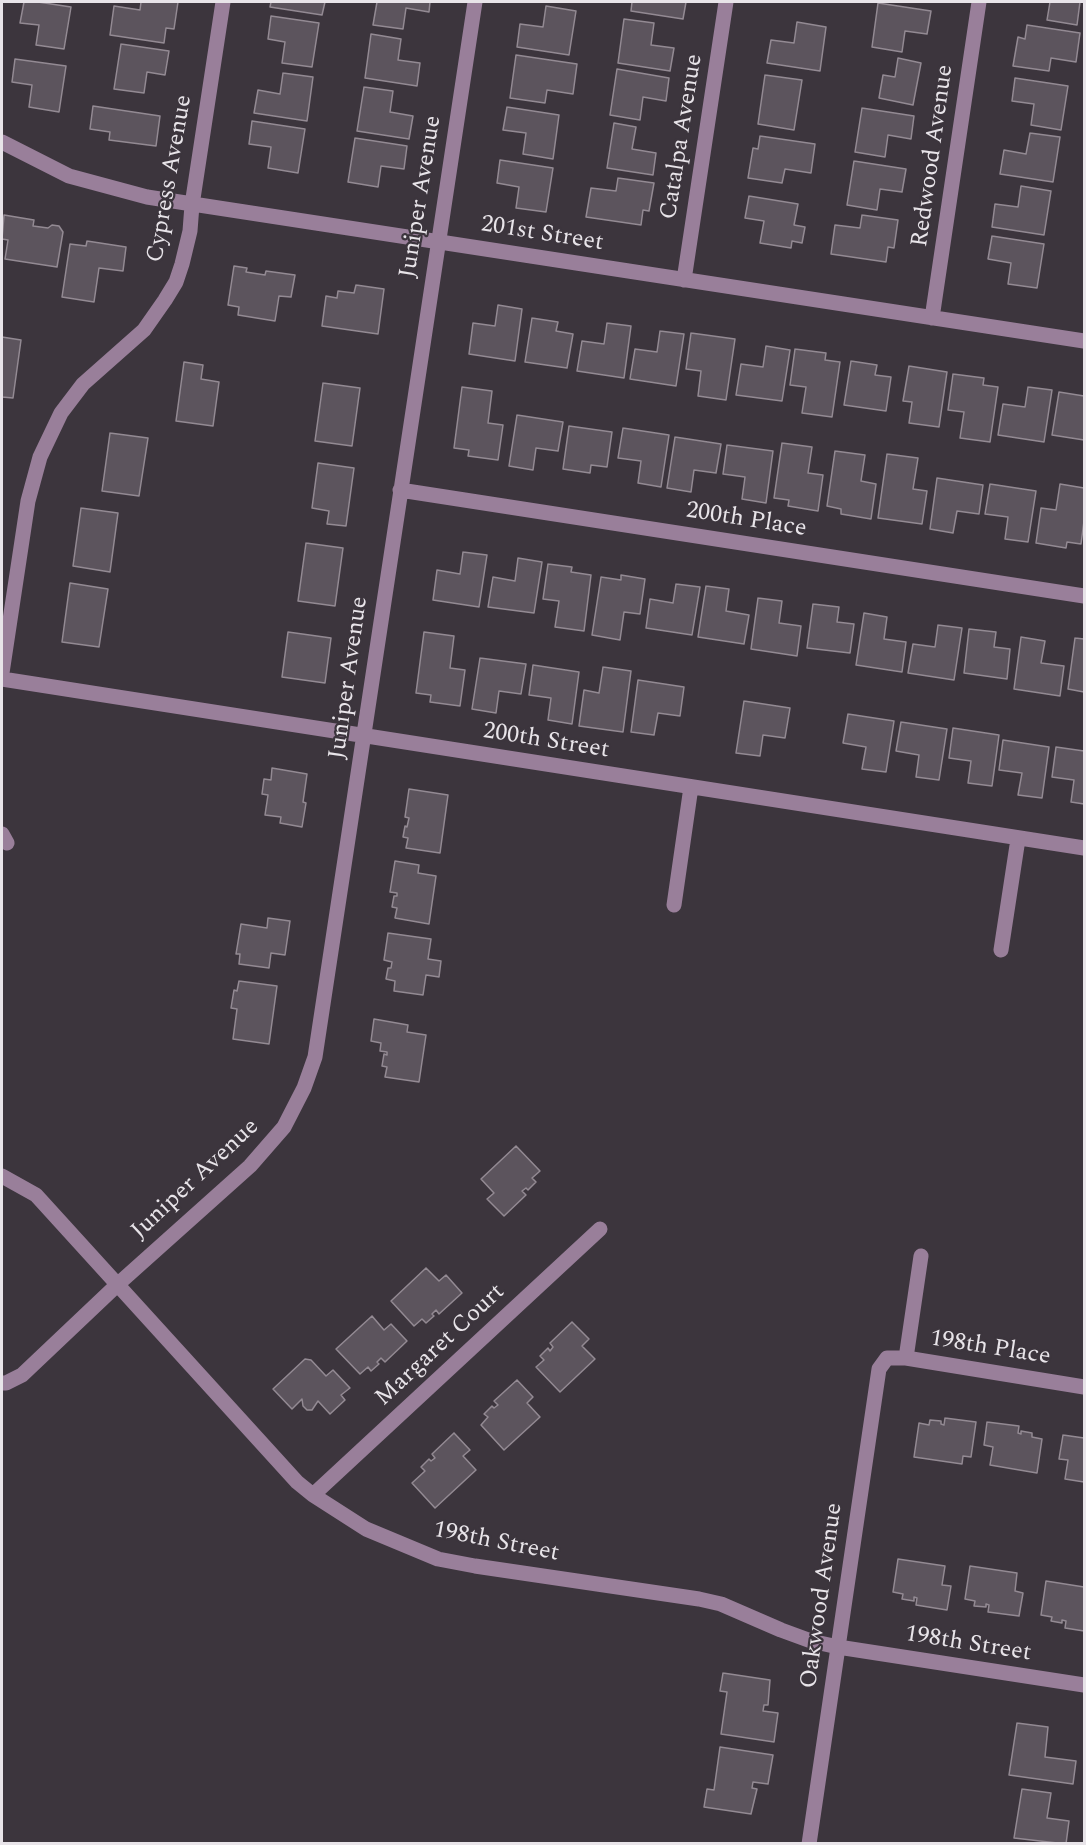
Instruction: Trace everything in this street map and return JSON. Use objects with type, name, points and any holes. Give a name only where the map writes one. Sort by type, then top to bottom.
[{"type":"street","name":"Cypress Avenue","points":[[2,673],[28,501],[40,457],[61,413],[83,384],[144,330],[176,282],[182,264],[190,231],[223,2]]},
{"type":"street","name":"Juniper Avenue","points":[[2,1383],[22,1375],[268,1147],[284,1127],[304,1088],[315,1057],[475,2]]},
{"type":"street","name":"Catalpa Avenue","points":[[684,280],[726,2]]},
{"type":"street","name":"Redwood Avenue","points":[[932,318],[979,2]]},
{"type":"street","name":"201st Street","points":[[2,142],[69,176],[147,197],[1084,342]]},
{"type":"street","name":"200th Place","points":[[400,490],[1084,596]]},
{"type":"street","name":"200th Street","points":[[2,679],[1084,848]]},
{"type":"street","points":[[674,904],[692,787]]},
{"type":"street","points":[[1001,951],[1018,839]]},
{"type":"street","name":"198th Street","points":[[2,1176],[36,1195],[297,1482],[366,1529],[438,1558],[475,1566],[699,1599],[738,1611],[791,1634],[838,1647],[1084,1685]]},
{"type":"street","name":"Margaret Court","points":[[313,1495],[600,1229]]},
{"type":"street","points":[[906,1358],[921,1256]]},
{"type":"street","name":"198th Place","points":[[887,1358],[906,1358],[1084,1387]]},
{"type":"street","name":"Oakwood Avenue","points":[[809,1844],[879,1369],[887,1358]]},
{"type":"building","points":[[24,2],[71,7],[64,49],[36,45],[39,25],[20,23]]},
{"type":"building","points":[[141,2],[178,2],[174,29],[166,28],[164,43],[110,35],[114,6],[140,10]]},
{"type":"building","points":[[271,2],[325,2],[322,15],[270,7]]},
{"type":"building","points":[[377,2],[430,2],[429,12],[406,8],[403,29],[373,25]]},
{"type":"building","points":[[632,2],[686,2],[683,19],[631,11]]},
{"type":"building","points":[[1050,2],[1080,2],[1077,25],[1047,20]]},
{"type":"building","points":[[878,3],[931,11],[927,34],[905,31],[902,52],[872,47]]},
{"type":"building","points":[[546,6],[576,11],[569,55],[517,47],[520,24],[543,27]]},
{"type":"building","points":[[271,16],[319,23],[312,67],[282,63],[285,42],[268,39]]},
{"type":"building","points":[[624,19],[654,23],[651,45],[674,48],[670,71],[618,63]]},
{"type":"building","points":[[797,22],[826,27],[820,71],[767,63],[771,40],[794,43]]},
{"type":"building","points":[[1027,25],[1080,33],[1076,62],[1051,58],[1049,71],[1013,66],[1018,37],[1025,39]]},
{"type":"building","points":[[371,34],[401,39],[398,60],[420,63],[417,86],[365,78]]},
{"type":"building","points":[[121,44],[169,51],[165,75],[147,72],[144,93],[114,89]]},
{"type":"building","points":[[516,55],[577,64],[573,94],[547,90],[545,103],[510,98]]},
{"type":"building","points":[[898,58],[921,63],[913,105],[879,98],[883,75],[895,77]]},
{"type":"building","points":[[15,59],[66,66],[59,112],[29,107],[32,85],[12,82]]},
{"type":"building","points":[[617,69],[669,78],[666,101],[643,97],[640,120],[610,115]]},
{"type":"building","points":[[283,73],[313,77],[307,121],[254,113],[258,90],[280,94]]},
{"type":"building","points":[[765,75],[802,80],[794,130],[758,124]]},
{"type":"building","points":[[1015,78],[1068,86],[1061,130],[1031,125],[1034,104],[1012,101]]},
{"type":"building","points":[[364,87],[393,91],[390,112],[413,116],[409,139],[357,131]]},
{"type":"building","points":[[93,106],[160,116],[156,146],[109,140],[110,132],[90,129]]},
{"type":"building","points":[[507,107],[559,115],[553,159],[523,154],[526,133],[503,130]]},
{"type":"building","points":[[862,108],[914,116],[911,139],[888,135],[885,157],[855,152]]},
{"type":"building","points":[[252,121],[305,129],[298,173],[268,168],[271,147],[249,144]]},
{"type":"building","points":[[614,123],[636,127],[632,149],[656,153],[653,175],[607,168]]},
{"type":"building","points":[[1030,133],[1060,137],[1053,182],[1000,174],[1004,150],[1026,154]]},
{"type":"building","points":[[760,136],[815,144],[811,173],[785,169],[782,183],[748,178],[753,148],[758,149]]},
{"type":"building","points":[[355,138],[407,146],[404,169],[381,166],[378,187],[348,182]]},
{"type":"building","points":[[500,160],[553,168],[546,212],[516,208],[519,187],[497,183]]},
{"type":"building","points":[[854,161],[906,169],[902,192],[880,189],[877,210],[847,205]]},
{"type":"building","points":[[618,178],[654,183],[649,211],[643,210],[641,225],[586,217],[591,188],[616,191]]},
{"type":"building","points":[[1021,186],[1051,191],[1044,235],[992,227],[995,204],[1018,207]]},
{"type":"building","points":[[749,196],[798,204],[794,225],[805,227],[802,243],[792,241],[791,248],[760,243],[764,221],[745,218]]},
{"type":"building","points":[[4,215],[34,220],[33,226],[48,228],[52,225],[59,226],[63,232],[57,267],[5,259],[8,240],[2,239]]},
{"type":"building","points":[[862,215],[898,220],[894,248],[888,247],[886,262],[831,254],[835,225],[860,228]]},
{"type":"building","points":[[992,236],[1044,244],[1037,288],[1008,284],[1011,263],[988,259]]},
{"type":"building","points":[[87,241],[126,247],[123,271],[99,268],[94,302],[62,297],[70,244],[86,246]]},
{"type":"building","points":[[234,266],[247,268],[246,272],[265,275],[266,271],[295,275],[291,297],[279,296],[275,321],[238,315],[239,307],[228,305]]},
{"type":"building","points":[[356,285],[384,289],[378,334],[322,326],[326,296],[337,298],[338,291],[354,293]]},
{"type":"building","points":[[498,305],[522,309],[515,361],[469,354],[473,323],[495,326]]},
{"type":"building","points":[[532,318],[558,322],[556,331],[573,334],[567,368],[525,362]]},
{"type":"building","points":[[607,323],[631,326],[624,378],[577,371],[582,341],[604,344]]},
{"type":"building","points":[[660,331],[684,334],[676,386],[630,379],[635,349],[657,352]]},
{"type":"building","points":[[691,333],[735,339],[726,400],[698,396],[701,371],[686,369]]},
{"type":"building","points":[[2,337],[21,340],[13,398],[2,397]]},
{"type":"building","points":[[766,346],[790,350],[782,401],[736,395],[741,364],[763,367]]},
{"type":"building","points":[[795,349],[826,353],[825,360],[840,362],[832,417],[802,413],[806,387],[790,385]]},
{"type":"building","points":[[851,361],[877,365],[875,375],[891,377],[886,411],[844,405]]},
{"type":"building","points":[[184,362],[203,365],[201,379],[219,382],[213,426],[176,421]]},
{"type":"building","points":[[909,366],[947,372],[939,427],[909,423],[912,402],[903,401]]},
{"type":"building","points":[[953,374],[984,378],[983,385],[998,387],[990,442],[960,438],[964,412],[948,410]]},
{"type":"building","points":[[323,383],[360,388],[352,446],[315,441]]},
{"type":"building","points":[[462,387],[492,391],[488,423],[503,425],[498,460],[468,456],[469,450],[454,448]]},
{"type":"building","points":[[1028,387],[1052,390],[1044,442],[998,435],[1003,404],[1025,407]]},
{"type":"building","points":[[1059,392],[1084,396],[1084,440],[1052,435]]},
{"type":"building","points":[[517,415],[563,422],[558,451],[536,448],[533,470],[509,466]]},
{"type":"building","points":[[569,426],[612,432],[607,467],[591,465],[590,473],[563,469]]},
{"type":"building","points":[[623,428],[669,435],[661,487],[638,483],[641,461],[618,458]]},
{"type":"building","points":[[110,433],[148,438],[139,496],[102,491]]},
{"type":"building","points":[[675,437],[721,444],[716,473],[694,470],[691,492],[667,488]]},
{"type":"building","points":[[782,443],[812,447],[808,473],[823,475],[818,511],[788,506],[789,500],[774,498]]},
{"type":"building","points":[[727,445],[773,451],[766,503],[742,499],[745,477],[723,474]]},
{"type":"building","points":[[835,451],[865,455],[861,481],[876,484],[871,519],[841,514],[841,509],[827,506]]},
{"type":"building","points":[[887,454],[918,458],[913,489],[927,491],[922,524],[878,518]]},
{"type":"building","points":[[318,463],[354,468],[346,526],[327,524],[329,511],[312,508]]},
{"type":"building","points":[[937,478],[983,485],[979,514],[957,511],[953,533],[930,529]]},
{"type":"building","points":[[990,484],[1036,491],[1028,542],[1005,539],[1008,517],[985,514]]},
{"type":"building","points":[[1060,484],[1084,488],[1081,544],[1067,542],[1066,548],[1036,543],[1041,508],[1056,510]]},
{"type":"building","points":[[81,508],[118,513],[110,572],[73,566]]},
{"type":"building","points":[[306,543],[343,548],[335,606],[298,601]]},
{"type":"building","points":[[463,552],[487,555],[479,607],[433,600],[437,570],[460,574]]},
{"type":"building","points":[[518,558],[542,562],[534,613],[488,607],[493,577],[515,581]]},
{"type":"building","points":[[548,564],[572,567],[571,572],[591,575],[584,631],[555,627],[559,601],[543,599]]},
{"type":"building","points":[[621,575],[645,579],[640,614],[624,612],[620,640],[592,635],[601,577],[621,580]]},
{"type":"building","points":[[70,583],[108,589],[99,647],[62,642]]},
{"type":"building","points":[[676,584],[700,587],[692,635],[646,628],[650,599],[673,603]]},
{"type":"building","points":[[706,586],[729,589],[726,611],[749,615],[744,644],[698,637]]},
{"type":"building","points":[[758,598],[782,601],[779,623],[801,626],[797,656],[751,649]]},
{"type":"building","points":[[813,604],[839,607],[837,622],[854,624],[850,653],[807,648]]},
{"type":"building","points":[[864,613],[887,617],[884,639],[906,642],[902,672],[856,665]]},
{"type":"building","points":[[938,625],[962,628],[954,680],[908,673],[913,644],[935,647]]},
{"type":"building","points":[[969,629],[996,632],[994,647],[1010,649],[1007,679],[964,673]]},
{"type":"building","points":[[288,632],[331,638],[325,683],[282,677]]},
{"type":"building","points":[[424,632],[454,636],[450,668],[465,670],[460,706],[430,702],[431,695],[416,693]]},
{"type":"building","points":[[1021,637],[1045,641],[1041,663],[1064,666],[1060,696],[1014,689]]},
{"type":"building","points":[[1075,638],[1084,639],[1084,692],[1068,689]]},
{"type":"building","points":[[480,658],[526,664],[521,694],[499,691],[496,713],[472,709]]},
{"type":"building","points":[[533,665],[579,672],[572,724],[548,720],[551,698],[529,695]]},
{"type":"building","points":[[603,667],[631,671],[623,732],[579,726],[584,690],[599,693]]},
{"type":"building","points":[[638,680],[684,687],[680,716],[658,713],[654,735],[631,732]]},
{"type":"building","points":[[744,701],[790,708],[785,738],[763,735],[760,756],[736,753]]},
{"type":"building","points":[[848,714],[894,721],[886,772],[862,769],[866,747],[843,743]]},
{"type":"building","points":[[901,722],[947,729],[939,780],[916,777],[919,755],[896,751]]},
{"type":"building","points":[[953,728],[999,735],[992,786],[968,783],[971,761],[949,758]]},
{"type":"building","points":[[1003,740],[1049,747],[1042,798],[1018,795],[1022,773],[999,770]]},
{"type":"building","points":[[1056,747],[1084,751],[1084,804],[1071,802],[1074,780],[1052,777]]},
{"type":"building","points":[[272,768],[307,774],[302,827],[280,823],[281,817],[265,815],[268,795],[262,794],[264,779],[271,780]]},
{"type":"building","points":[[409,789],[448,795],[440,853],[406,848],[408,838],[403,837],[409,818],[405,817]]},
{"type":"building","points":[[395,861],[419,865],[418,873],[436,876],[429,924],[395,918],[397,908],[392,907],[394,896],[397,896],[397,893],[390,892]]},
{"type":"building","points":[[268,918],[290,921],[285,955],[271,953],[269,968],[239,964],[240,954],[236,954],[241,924],[267,928]]},
{"type":"building","points":[[388,933],[431,939],[428,959],[441,961],[439,977],[426,975],[423,995],[394,991],[395,981],[386,979],[392,962],[384,960]]},
{"type":"building","points":[[239,981],[277,986],[269,1044],[233,1039],[237,1009],[231,1008],[234,990],[237,991]]},
{"type":"building","points":[[374,1019],[408,1025],[407,1032],[426,1035],[419,1082],[385,1077],[387,1067],[382,1066],[384,1054],[387,1055],[387,1052],[380,1051],[381,1043],[371,1041]]},
{"type":"building","points":[[516,1146],[540,1171],[532,1178],[536,1182],[528,1190],[526,1188],[522,1191],[526,1195],[504,1216],[487,1199],[494,1193],[481,1179]]},
{"type":"building","points":[[426,1268],[439,1281],[446,1275],[462,1293],[439,1314],[436,1310],[432,1314],[434,1316],[426,1323],[422,1319],[414,1326],[391,1301]]},
{"type":"building","points":[[372,1316],[384,1330],[391,1324],[407,1341],[385,1362],[381,1358],[377,1362],[379,1364],[371,1371],[368,1367],[360,1374],[336,1349]]},
{"type":"building","points":[[572,1322],[589,1339],[582,1346],[595,1359],[560,1392],[536,1367],[544,1360],[540,1356],[548,1348],[550,1351],[553,1347],[550,1343]]},
{"type":"building","points":[[305,1359],[311,1360],[326,1376],[333,1370],[350,1388],[341,1395],[345,1400],[330,1414],[318,1401],[312,1410],[307,1410],[303,1406],[302,1399],[292,1409],[273,1389]]},
{"type":"building","points":[[517,1380],[533,1397],[527,1403],[540,1417],[504,1450],[481,1425],[488,1417],[484,1414],[492,1406],[494,1408],[498,1405],[494,1401]]},
{"type":"building","points":[[945,1418],[976,1422],[971,1457],[963,1456],[962,1464],[914,1457],[919,1423],[929,1425],[930,1420],[941,1421],[944,1425]]},
{"type":"building","points":[[987,1422],[1019,1426],[1018,1433],[1021,1434],[1021,1431],[1032,1433],[1032,1437],[1042,1439],[1037,1473],[990,1465],[993,1447],[984,1445]]},
{"type":"building","points":[[454,1433],[470,1450],[463,1456],[476,1470],[435,1508],[412,1483],[425,1471],[421,1467],[429,1459],[431,1461],[435,1458],[432,1454]]},
{"type":"building","points":[[1063,1435],[1084,1438],[1084,1482],[1065,1479],[1068,1460],[1059,1459]]},
{"type":"building","points":[[898,1559],[945,1566],[942,1585],[951,1586],[947,1610],[916,1605],[917,1598],[914,1597],[914,1601],[902,1599],[903,1594],[893,1592]]},
{"type":"building","points":[[970,1566],[1017,1573],[1015,1591],[1023,1593],[1019,1616],[988,1612],[989,1605],[974,1606],[975,1601],[965,1599]]},
{"type":"building","points":[[1046,1581],[1084,1587],[1084,1631],[1065,1628],[1066,1621],[1062,1620],[1062,1623],[1051,1621],[1052,1617],[1041,1615]]},
{"type":"building","points":[[723,1673],[770,1680],[768,1705],[764,1705],[763,1711],[778,1713],[774,1742],[721,1734],[727,1692],[720,1691]]},
{"type":"building","points":[[1017,1723],[1048,1727],[1045,1757],[1076,1761],[1073,1784],[1009,1775]]},
{"type":"building","points":[[720,1747],[773,1755],[768,1784],[753,1782],[752,1788],[757,1789],[751,1814],[704,1807],[707,1789],[714,1790]]},
{"type":"building","points":[[1022,1789],[1051,1793],[1047,1818],[1069,1821],[1066,1844],[1014,1838]]}]
